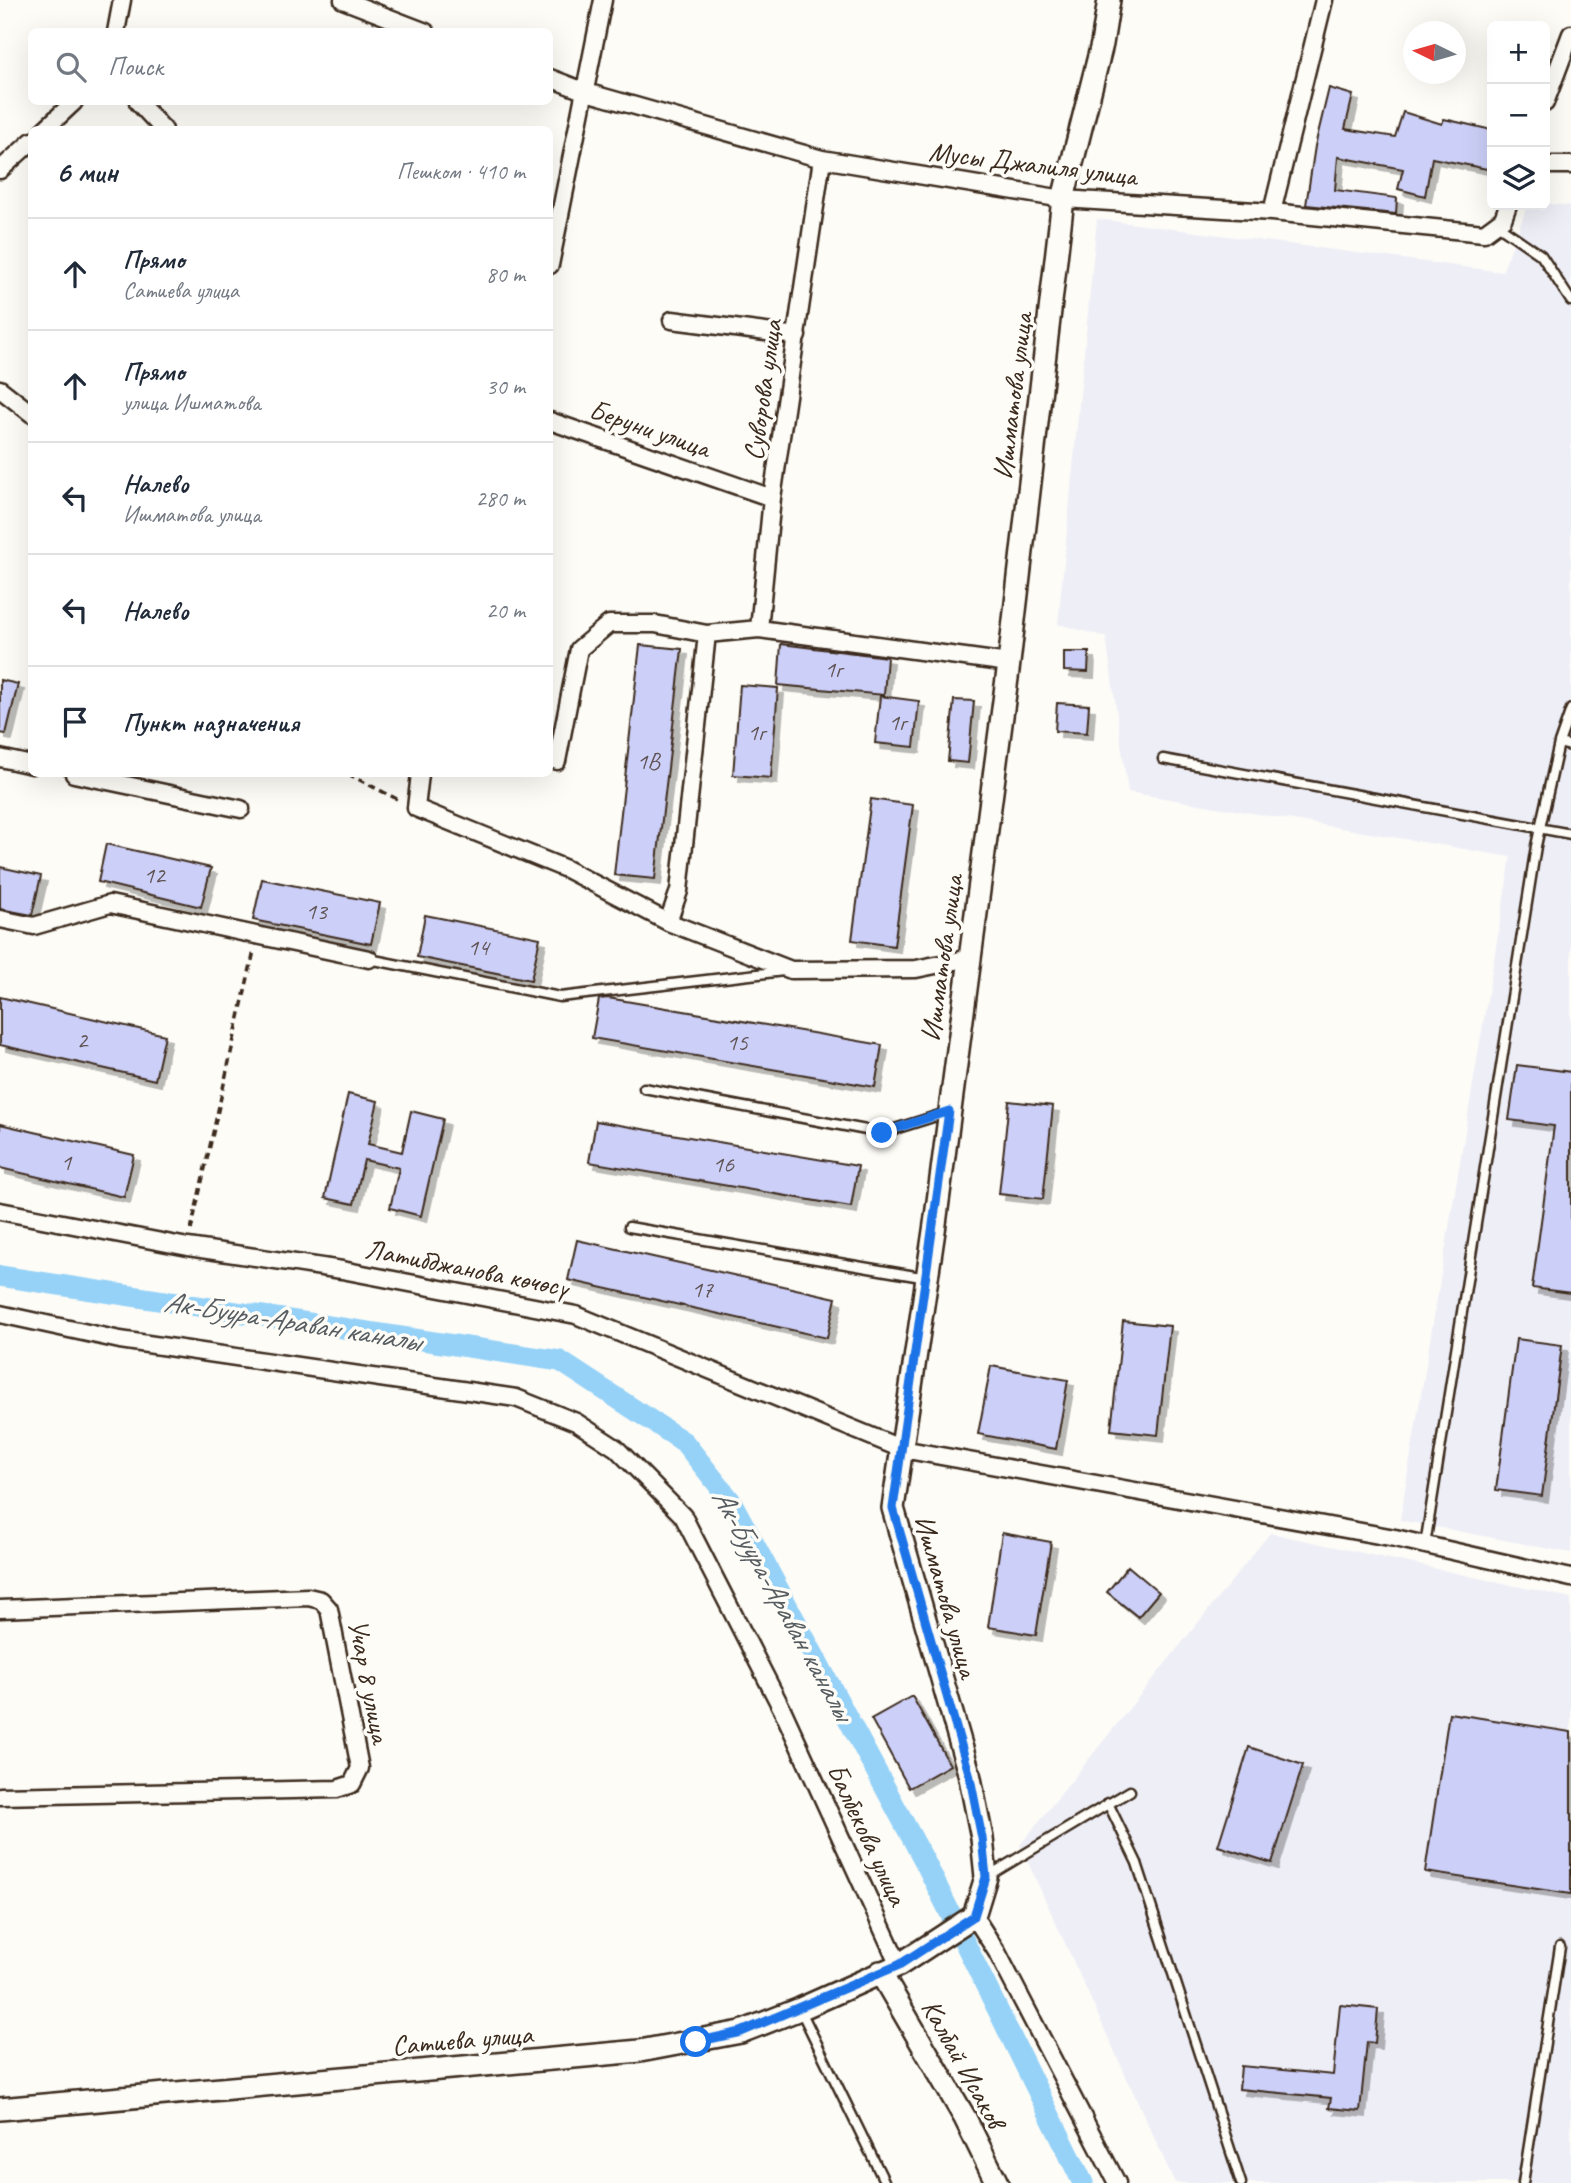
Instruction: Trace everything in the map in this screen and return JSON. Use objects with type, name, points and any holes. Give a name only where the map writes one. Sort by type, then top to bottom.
[{"type":"main road","name":"Ишматова улица","points":[[974,1916],[986,1877],[982,1838],[969,1773],[893,1508],[927,1278],[1009,663],[1063,199],[1102,44],[1109,0]]},
{"type":"main road","name":"Сатиева улица","points":[[0,2109],[640,2051],[741,2032],[800,2009],[897,1965],[974,1916]]},
{"type":"main road","name":"Калбай Исаков","points":[[897,1965],[997,2183]]},
{"type":"street","points":[[117,28],[122,0]]},
{"type":"street","points":[[343,0],[416,28]]},
{"type":"street","points":[[553,251],[603,0]]},
{"type":"street","points":[[1272,212],[1324,0]]},
{"type":"street","points":[[1550,90],[1571,34]]},
{"type":"street","name":"Мусы Джалиля улица","points":[[553,79],[586,92],[822,159],[1063,199],[1272,212],[1484,233],[1496,223]]},
{"type":"street","points":[[48,126],[71,105]]},
{"type":"street","points":[[141,105],[160,126]]},
{"type":"street","points":[[0,170],[28,145]]},
{"type":"street","name":"Суворова улица","points":[[759,629],[772,498],[822,159]]},
{"type":"street","points":[[1550,165],[1571,165]]},
{"type":"street","points":[[1496,223],[1503,219],[1506,210]]},
{"type":"street","points":[[672,320],[797,336]]},
{"type":"street","points":[[0,389],[28,411]]},
{"type":"street","name":"Беруни улица","points":[[553,422],[772,498]]},
{"type":"street","points":[[557,761],[579,649],[609,624],[654,624],[707,634],[759,629],[1009,663]]},
{"type":"street","points":[[668,922],[679,891],[707,634]]},
{"type":"street","points":[[0,758],[28,764]]},
{"type":"street","points":[[88,777],[241,809]]},
{"type":"street","points":[[420,777],[416,808],[566,869],[668,922],[791,970],[916,969],[970,958]]},
{"type":"street","points":[[0,919],[34,926],[110,904],[369,959]]},
{"type":"street","name":"Латибджанова көчөсү","points":[[0,1211],[188,1247],[342,1270],[576,1315],[902,1449],[1425,1545],[1571,1578]]},
{"type":"street","name":"Балбекова улица","points":[[0,1314],[120,1340],[516,1398],[576,1422],[616,1448],[683,1516],[783,1712],[897,1965]]},
{"type":"street","name":"Учар 8 улица","points":[[0,1609],[308,1597],[321,1601],[329,1609],[360,1768],[352,1784],[337,1789],[0,1796]]},
{"type":"street","points":[[974,1916],[997,1952],[1117,2183]]},
{"type":"lane","points":[[1496,223],[1541,255],[1571,302]]},
{"type":"lane","points":[[1425,1545],[1540,826],[1559,743],[1571,709]]},
{"type":"lane","points":[[1559,743],[1571,746]]},
{"type":"lane","points":[[1163,759],[1540,826],[1571,834]]},
{"type":"lane","points":[[369,959],[561,997],[791,970]]},
{"type":"lane","points":[[644,1087],[882,1133],[949,1111]]},
{"type":"lane","points":[[629,1227],[927,1278]]},
{"type":"lane","points":[[986,1877],[1130,1791]]},
{"type":"lane","points":[[1108,1803],[1136,1863],[1241,2183]]},
{"type":"lane","points":[[1523,2183],[1560,1947]]},
{"type":"lane","points":[[800,2009],[885,2183]]},
{"type":"path","points":[[354,777],[416,808]]},
{"type":"path","points":[[188,1247],[257,935]]},
{"type":"shaded area","points":[[1550,204],[1571,206],[1571,1553],[1400,1520],[1511,857],[1128,792],[1106,637],[1058,624],[1097,219],[1502,272],[1526,210],[1550,210]]},
{"type":"shaded area","points":[[1270,1533],[1571,1598],[1571,2183],[1175,2183],[1020,1845]]},
{"type":"building","points":[[1329,88],[1353,95],[1345,129],[1395,137],[1403,112],[1442,124],[1444,119],[1487,129],[1487,169],[1432,158],[1425,196],[1398,189],[1403,169],[1338,157],[1335,190],[1397,198],[1396,214],[1306,205],[1315,146]]},
{"type":"building","points":[[781,644],[887,657],[884,695],[778,685]]},
{"type":"building","points":[[640,645],[682,649],[655,879],[614,875]]},
{"type":"building","points":[[1064,652],[1089,652],[1088,672],[1064,671]]},
{"type":"building","points":[[0,680],[18,684],[6,734],[0,733]]},
{"type":"building","points":[[740,685],[778,688],[771,778],[733,775]]},
{"type":"building","points":[[880,696],[919,701],[914,747],[875,743]]},
{"type":"building","points":[[954,700],[974,701],[968,763],[948,761]]},
{"type":"building","points":[[1057,703],[1089,705],[1087,733],[1055,731]]},
{"type":"building","points":[[871,799],[913,805],[894,946],[852,940]]},
{"type":"building","points":[[106,844],[211,868],[201,907],[98,882]]},
{"type":"building","points":[[0,867],[41,876],[32,915],[0,909]]},
{"type":"building","points":[[262,879],[380,903],[371,944],[253,920]]},
{"type":"building","points":[[425,915],[540,938],[531,980],[417,957]]},
{"type":"building","points":[[0,997],[165,1035],[155,1080],[0,1045]]},
{"type":"building","points":[[608,998],[882,1045],[875,1087],[592,1038],[599,999]]},
{"type":"building","points":[[1517,1065],[1571,1072],[1571,1293],[1532,1288],[1554,1126],[1509,1120]]},
{"type":"building","points":[[348,1094],[378,1101],[368,1144],[402,1152],[411,1111],[443,1119],[421,1216],[390,1208],[399,1168],[364,1160],[354,1204],[325,1198]]},
{"type":"building","points":[[1009,1101],[1053,1106],[1043,1199],[999,1194]]},
{"type":"building","points":[[596,1121],[858,1166],[851,1207],[589,1162]]},
{"type":"building","points":[[0,1124],[134,1155],[124,1197],[0,1168]]},
{"type":"building","points":[[577,1240],[836,1298],[827,1338],[568,1280]]},
{"type":"building","points":[[1123,1321],[1170,1326],[1158,1435],[1111,1430]]},
{"type":"building","points":[[1516,1339],[1562,1345],[1542,1496],[1496,1490]]},
{"type":"building","points":[[991,1366],[1068,1380],[1056,1449],[978,1434]]},
{"type":"building","points":[[1002,1533],[1051,1542],[1036,1635],[988,1627]]},
{"type":"building","points":[[1128,1566],[1159,1592],[1138,1617],[1107,1592]]},
{"type":"building","points":[[912,1696],[950,1765],[909,1788],[871,1719]]},
{"type":"building","points":[[1449,1713],[1571,1732],[1571,1894],[1425,1872]]},
{"type":"building","points":[[1249,1747],[1303,1765],[1272,1863],[1218,1846]]},
{"type":"building","points":[[1340,2005],[1378,2009],[1375,2043],[1367,2042],[1360,2111],[1329,2108],[1331,2098],[1239,2089],[1241,2066],[1333,2075]]},
{"type":"waterway","name":"Ак-Буура-Араван каналы","points":[[0,1276],[560,1361],[684,1442],[731,1501],[925,1862],[1083,2183]]},
{"type":"route","points":[[696,2042],[741,2032],[899,1965],[974,1916],[986,1877],[982,1838],[969,1773],[893,1508],[949,1111],[882,1133]]}]
